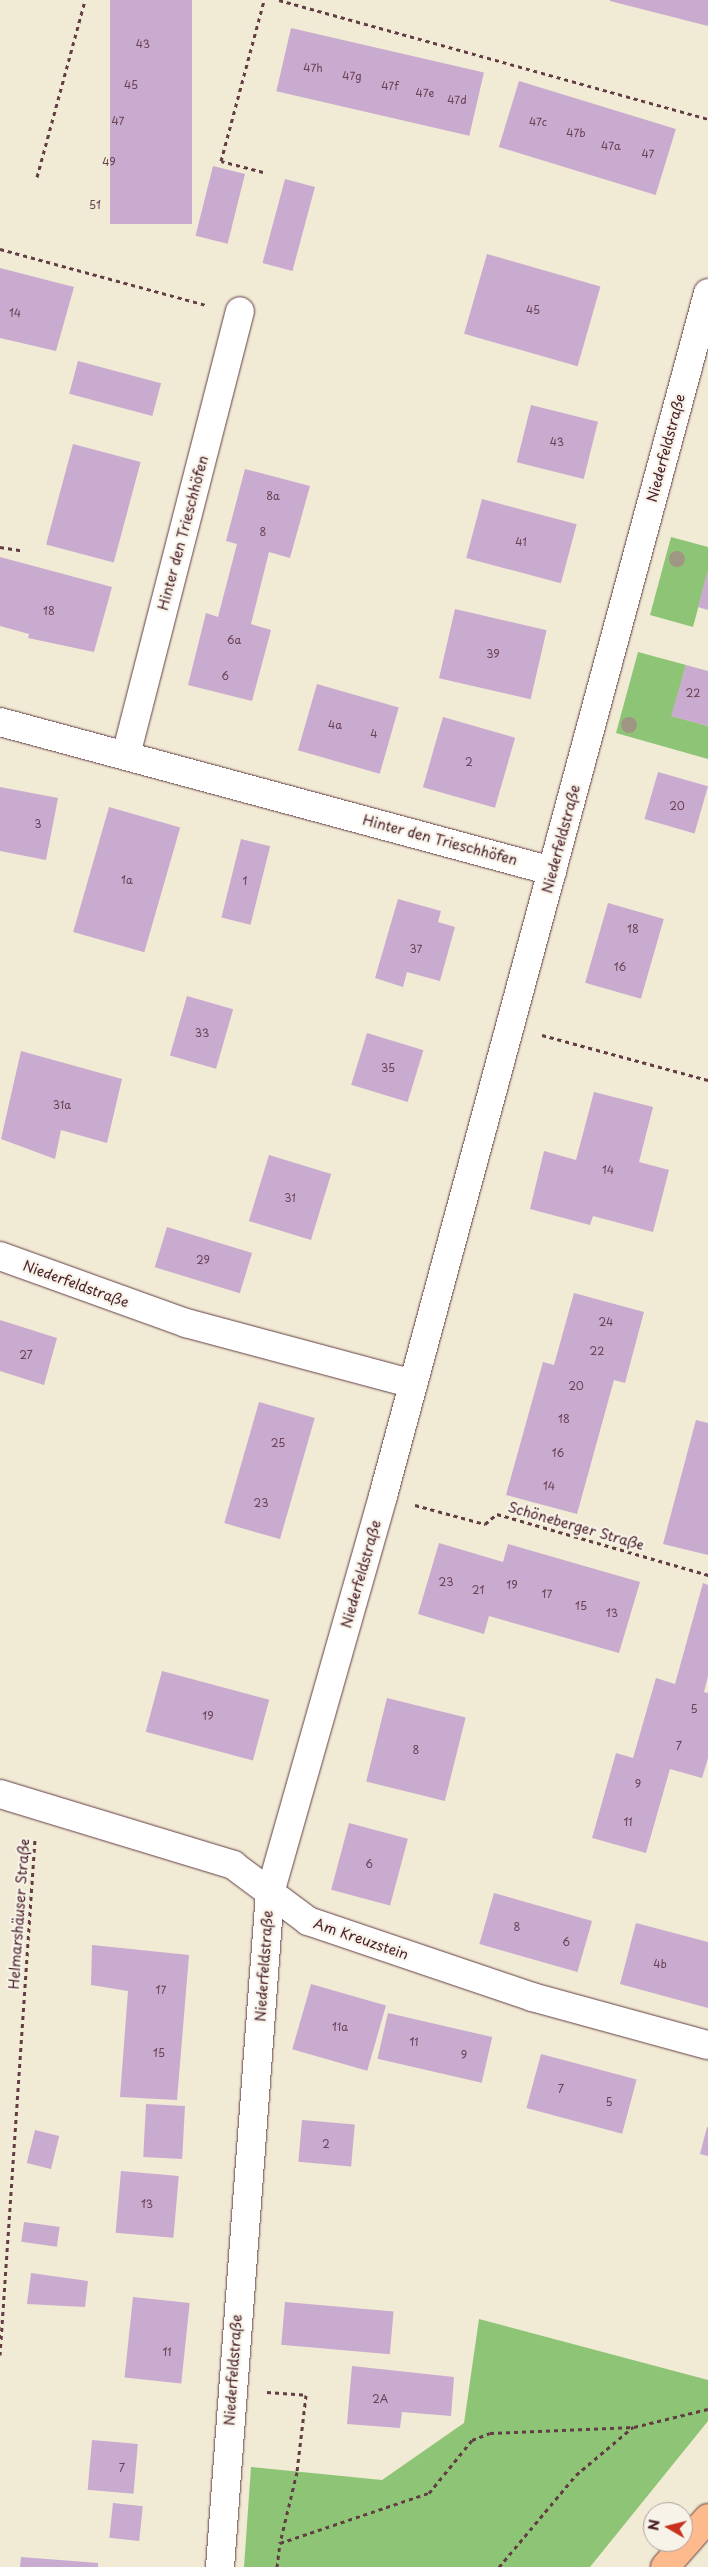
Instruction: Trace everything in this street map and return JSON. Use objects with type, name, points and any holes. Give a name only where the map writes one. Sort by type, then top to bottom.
[{"type":"main road","points":[[665,2567],[708,2518]]},
{"type":"street","name":"Niederfeldstraße","points":[[220,2567],[270,1893],[383,1496],[708,293]]},
{"type":"street","name":"Hinter den Trieschhöfen","points":[[126,754],[240,312]]},
{"type":"street","name":"Hinter den Trieschhöfen","points":[[0,722],[126,754],[552,871]]},
{"type":"street","name":"Niederfeldstraße","points":[[0,1256],[186,1323],[413,1384]]},
{"type":"street","name":"Am Kreuzstein","points":[[0,1794],[38,1804],[233,1865],[308,1921],[532,1997],[708,2045]]},
{"type":"path","points":[[37,177],[85,0]]},
{"type":"path","points":[[263,172],[221,161],[264,0]]},
{"type":"path","points":[[279,0],[708,119]]},
{"type":"path","points":[[0,249],[240,312]]},
{"type":"path","points":[[0,547],[24,551]]},
{"type":"path","points":[[510,1026],[708,1080]]},
{"type":"path","name":"Schöneberger Straße","points":[[383,1496],[485,1524],[497,1514],[708,1575]]},
{"type":"path","name":"Helmarshäuser Straße","points":[[0,2355],[38,1804]]},
{"type":"path","points":[[277,2567],[280,2543],[297,2472],[306,2395]]},
{"type":"path","points":[[280,2543],[429,2493],[472,2440],[490,2433],[634,2427],[708,2409]]},
{"type":"path","points":[[499,2567],[576,2475],[634,2427]]},
{"type":"green space","points":[[671,537],[708,547],[708,571],[693,627],[650,615]]},
{"type":"green space","points":[[638,652],[686,665],[672,716],[708,726],[708,759],[616,733]]},
{"type":"green space","points":[[479,2319],[708,2380],[708,2421],[590,2567],[244,2567],[251,2467],[382,2480],[464,2423]]},
{"type":"building","points":[[110,0],[192,0],[192,224],[110,224]]},
{"type":"building","points":[[708,0],[708,26],[610,1]]},
{"type":"building","points":[[291,28],[484,73],[469,136],[276,91]]},
{"type":"building","points":[[519,81],[676,129],[656,195],[499,147]]},
{"type":"building","points":[[213,166],[245,174],[228,244],[196,236]]},
{"type":"building","points":[[285,179],[315,187],[292,271],[262,263]]},
{"type":"building","points":[[487,254],[600,287],[578,366],[464,334]]},
{"type":"building","points":[[0,268],[74,287],[56,351],[0,338]]},
{"type":"building","points":[[78,361],[161,383],[152,416],[69,394]]},
{"type":"building","points":[[531,405],[598,422],[584,479],[517,462]]},
{"type":"building","points":[[73,444],[141,462],[114,563],[46,544]]},
{"type":"building","points":[[245,469],[310,486],[290,558],[269,552],[251,624],[271,630],[252,701],[188,685],[206,613],[218,617],[237,544],[226,541]]},
{"type":"building","points":[[482,499],[577,524],[561,583],[466,558]]},
{"type":"building","points":[[0,557],[112,587],[94,652],[28,638],[29,634],[0,626]]},
{"type":"building","points":[[708,573],[708,610],[698,607]]},
{"type":"building","points":[[455,609],[547,630],[531,699],[439,678]]},
{"type":"building","points":[[686,665],[708,671],[708,726],[671,716]]},
{"type":"building","points":[[317,684],[399,707],[380,774],[298,750]]},
{"type":"building","points":[[443,717],[515,738],[495,808],[423,787]]},
{"type":"building","points":[[658,772],[708,786],[694,833],[644,819]]},
{"type":"building","points":[[0,787],[58,798],[46,860],[0,851]]},
{"type":"building","points":[[109,807],[180,827],[144,952],[73,932]]},
{"type":"building","points":[[241,839],[270,846],[251,925],[221,918]]},
{"type":"building","points":[[398,899],[441,911],[438,922],[455,927],[440,981],[407,972],[403,987],[375,978]]},
{"type":"building","points":[[608,903],[664,919],[641,999],[585,983]]},
{"type":"building","points":[[187,996],[233,1009],[216,1069],[170,1056]]},
{"type":"building","points":[[367,1033],[423,1050],[408,1102],[351,1085]]},
{"type":"building","points":[[21,1051],[122,1079],[107,1143],[61,1130],[55,1159],[1,1139]]},
{"type":"building","points":[[594,1092],[653,1107],[639,1162],[669,1170],[653,1232],[593,1216],[590,1225],[530,1209],[544,1151],[576,1160]]},
{"type":"building","points":[[269,1155],[331,1174],[311,1240],[249,1221]]},
{"type":"building","points":[[167,1227],[252,1253],[240,1293],[155,1267]]},
{"type":"building","points":[[574,1293],[644,1312],[625,1383],[614,1380],[577,1514],[506,1495],[543,1362],[554,1365]]},
{"type":"building","points":[[0,1320],[57,1338],[44,1385],[0,1371]]},
{"type":"building","points":[[259,1402],[315,1418],[280,1539],[224,1523]]},
{"type":"building","points":[[696,1420],[708,1423],[708,1555],[663,1544]]},
{"type":"building","points":[[439,1543],[503,1562],[508,1544],[640,1582],[619,1653],[489,1616],[484,1634],[418,1614]]},
{"type":"building","points":[[703,1583],[708,1585],[708,1676],[704,1692],[708,1693],[708,1758],[702,1778],[670,1769],[646,1853],[592,1838],[616,1753],[633,1758],[656,1678],[675,1684]]},
{"type":"building","points":[[162,1671],[269,1700],[253,1761],[146,1732]]},
{"type":"building","points":[[387,1698],[466,1718],[445,1801],[366,1781]]},
{"type":"building","points":[[349,1823],[408,1839],[390,1905],[331,1890]]},
{"type":"building","points":[[494,1893],[592,1921],[577,1972],[479,1944]]},
{"type":"building","points":[[636,1923],[708,1942],[708,2008],[620,1984]]},
{"type":"building","points":[[92,1945],[189,1955],[177,2100],[120,2097],[128,1991],[91,1985]]},
{"type":"building","points":[[311,1984],[386,2005],[367,2071],[292,2049]]},
{"type":"building","points":[[388,2013],[492,2037],[482,2083],[377,2059]]},
{"type":"building","points":[[541,2054],[637,2080],[622,2134],[527,2108]]},
{"type":"building","points":[[146,2104],[185,2106],[182,2159],[143,2157]]},
{"type":"building","points":[[302,2120],[355,2125],[351,2166],[298,2162]]},
{"type":"building","points":[[708,2127],[708,2156],[700,2154]]},
{"type":"building","points":[[35,2130],[59,2136],[51,2169],[27,2163]]},
{"type":"building","points":[[121,2171],[179,2176],[173,2238],[116,2233]]},
{"type":"building","points":[[24,2222],[60,2227],[57,2247],[21,2242]]},
{"type":"building","points":[[31,2273],[88,2281],[85,2307],[27,2304]]},
{"type":"building","points":[[133,2297],[190,2303],[181,2384],[125,2378]]},
{"type":"building","points":[[285,2302],[394,2311],[390,2354],[281,2345]]},
{"type":"building","points":[[352,2366],[454,2377],[451,2416],[402,2412],[400,2428],[347,2424]]},
{"type":"building","points":[[92,2440],[138,2444],[133,2494],[88,2490]]},
{"type":"building","points":[[113,2503],[143,2506],[139,2541],[109,2538]]},
{"type":"building","points":[[21,2557],[98,2563],[98,2567],[20,2567]]}]
